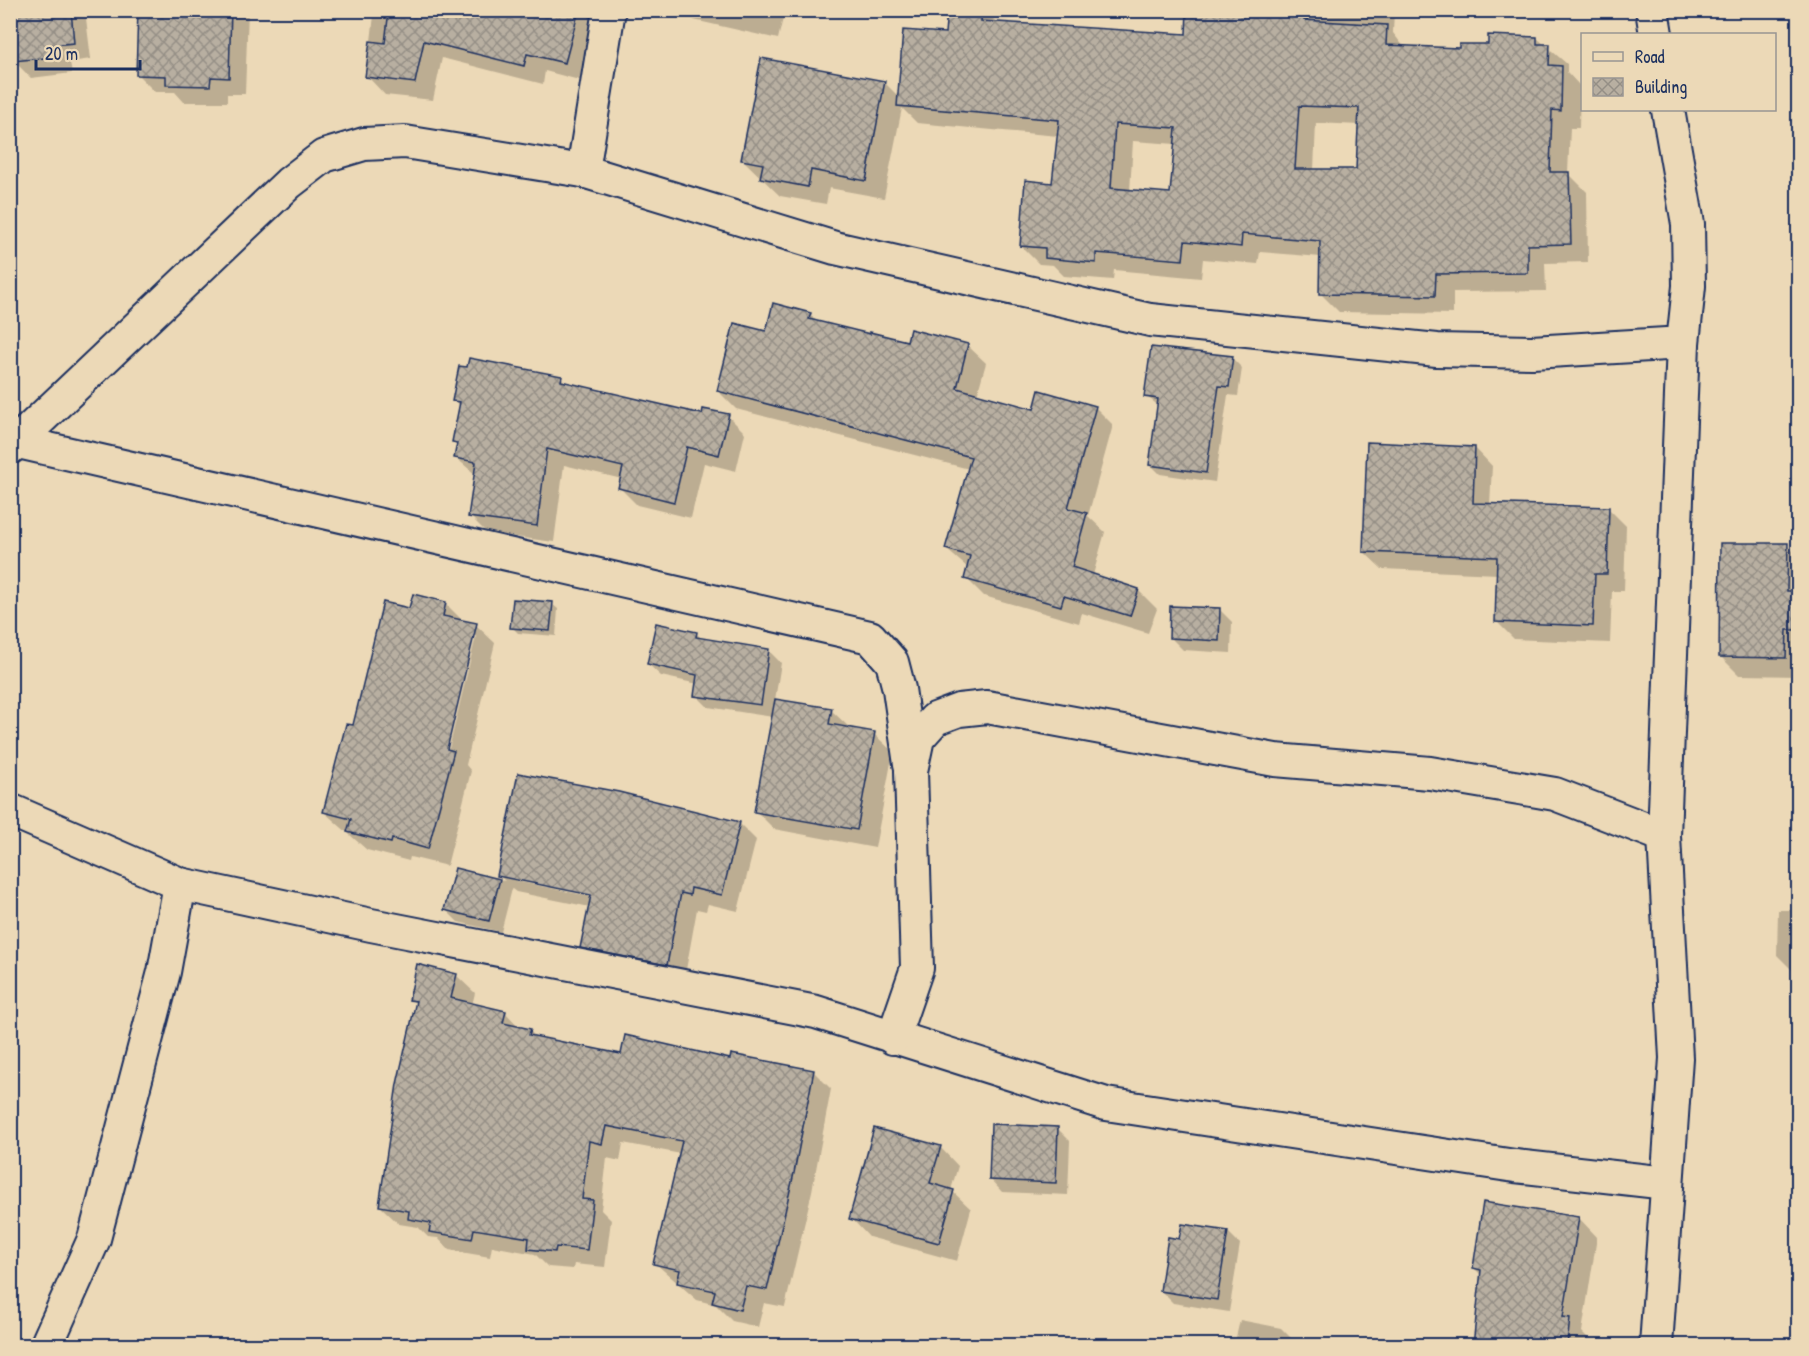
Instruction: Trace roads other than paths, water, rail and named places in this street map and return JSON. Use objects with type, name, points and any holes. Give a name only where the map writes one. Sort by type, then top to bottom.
[{"type":"street","points":[[583,171],[609,10]]},
{"type":"street","points":[[1652,10],[1656,33]]},
{"type":"street","points":[[1656,1346],[1676,1058],[1664,836],[1683,343],[1689,286],[1688,224],[1668,111]]},
{"type":"street","points":[[14,445],[289,183],[324,156],[364,144],[405,142],[583,171],[835,248],[1150,320],[1437,350],[1532,352],[1683,343]]},
{"type":"street","points":[[14,445],[870,636],[892,662],[899,689],[911,771],[917,968],[893,1038]]},
{"type":"street","points":[[911,771],[918,738],[935,719],[958,710],[987,707],[1275,760],[1430,773],[1556,794],[1664,836]]},
{"type":"street","points":[[10,810],[180,884],[371,925],[816,1012],[1106,1104],[1515,1166],[1667,1183]]},
{"type":"street","points":[[46,1346],[94,1239],[164,972],[180,884]]}]
